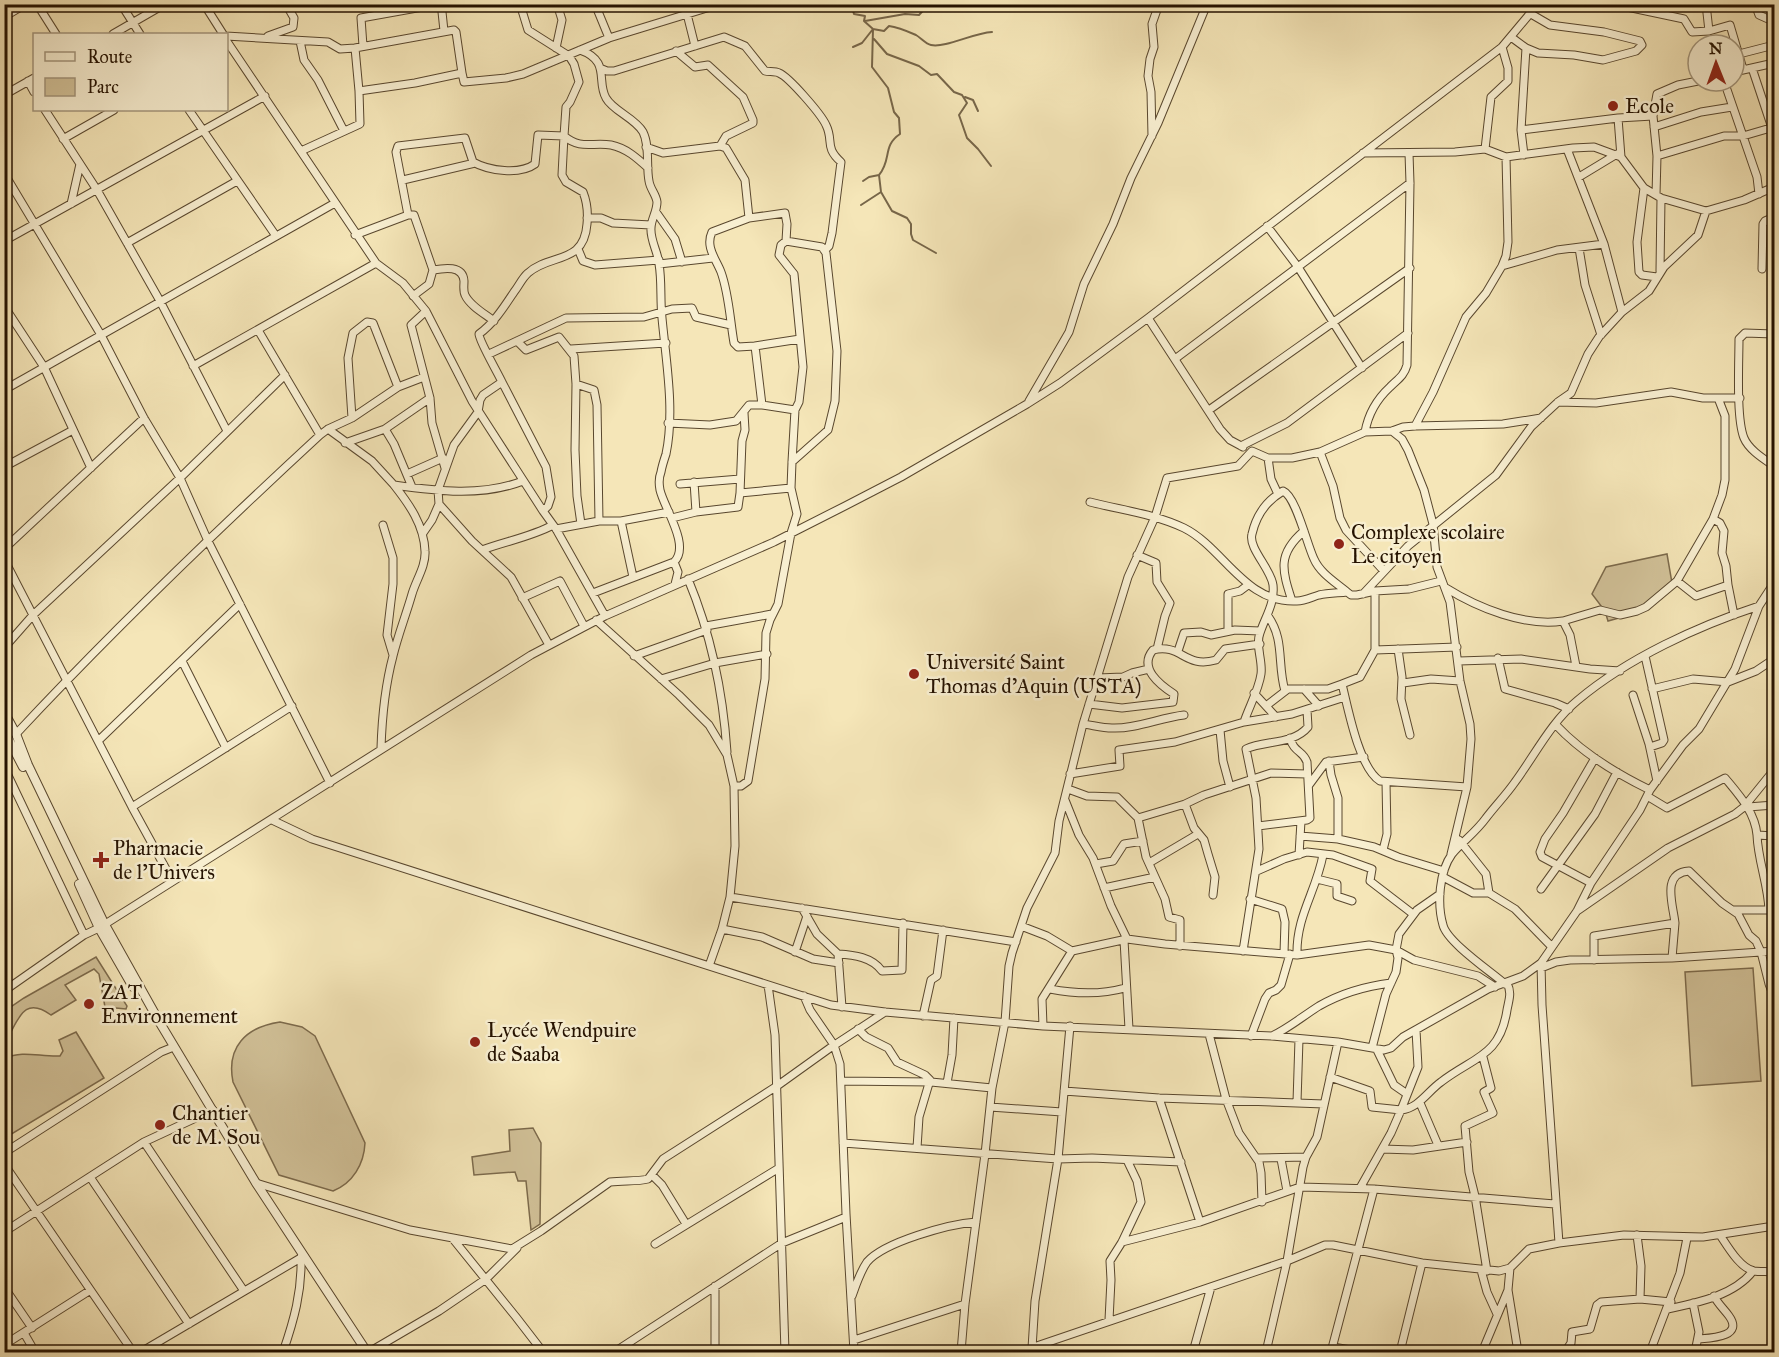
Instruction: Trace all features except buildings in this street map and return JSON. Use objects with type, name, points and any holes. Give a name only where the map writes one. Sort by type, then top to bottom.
[{"type":"street","points":[[4,17],[26,4]]},
{"type":"street","points":[[36,4],[55,33]]},
{"type":"street","points":[[121,4],[139,33]]},
{"type":"street","points":[[114,33],[165,4]]},
{"type":"street","points":[[204,4],[224,33]]},
{"type":"street","points":[[262,38],[293,27],[294,18],[286,4]]},
{"type":"street","points":[[520,4],[528,30],[569,56],[579,82],[566,107],[562,175],[566,182],[583,192],[587,218],[585,241],[578,249],[529,272],[494,321],[479,337],[546,467],[551,497],[548,506],[543,511]]},
{"type":"street","points":[[556,48],[562,20],[557,4]]},
{"type":"street","points":[[605,4],[596,6],[609,38]]},
{"type":"street","points":[[228,35],[328,42],[340,49],[456,32],[464,82],[506,78],[537,69],[609,38],[720,4]]},
{"type":"street","points":[[1152,136],[1151,92],[1148,76],[1154,47],[1152,24],[1159,4]]},
{"type":"street","points":[[1028,404],[1065,340],[1084,284],[1152,136],[1206,4]]},
{"type":"street","points":[[4,976],[8,989],[84,935],[273,820],[381,748],[549,645],[596,620],[791,533],[901,477],[1028,404],[1148,318],[1502,47],[1538,4]]},
{"type":"street","points":[[1613,4],[1684,19],[1692,32],[1730,26],[1733,33]]},
{"type":"street","points":[[1706,4],[1709,31]]},
{"type":"street","points":[[1755,4],[1759,15],[1768,19],[1774,17]]},
{"type":"street","points":[[301,151],[361,123],[359,47],[361,18],[444,5],[444,32]]},
{"type":"street","points":[[687,14],[695,46]]},
{"type":"street","points":[[1511,37],[1526,48],[1538,53],[1574,55],[1603,60],[1636,51],[1642,45],[1640,41],[1604,32],[1550,25],[1531,14]]},
{"type":"street","points":[[580,50],[602,69],[614,71],[724,37],[745,46],[762,70],[778,72],[810,102],[826,124],[831,152],[841,162],[832,233],[829,246],[825,250]]},
{"type":"street","points":[[300,41],[304,60],[318,80],[344,131]]},
{"type":"street","points":[[228,43],[375,263],[403,283],[426,311],[478,412],[555,527],[605,616]]},
{"type":"street","points":[[1746,52],[1774,45]]},
{"type":"street","points":[[1485,149],[1491,97],[1508,81],[1508,68],[1502,47]]},
{"type":"street","points":[[1524,155],[1521,130],[1526,48]]},
{"type":"street","points":[[676,51],[695,67],[708,65],[742,97],[753,120],[753,123],[726,136],[720,146]]},
{"type":"street","points":[[1746,69],[1774,63]]},
{"type":"street","points":[[1657,156],[1724,136],[1743,136],[1774,130],[1752,68]]},
{"type":"street","points":[[593,592],[674,562],[680,549],[678,535],[659,489],[660,474],[666,453],[668,423],[666,343],[659,262],[651,225],[656,212],[656,195],[649,183],[643,132],[605,96],[602,69]]},
{"type":"street","points":[[359,91],[462,73]]},
{"type":"street","points":[[4,95],[31,80]]},
{"type":"street","points":[[1659,275],[1654,103],[1657,94],[1686,83]]},
{"type":"street","points":[[1728,93],[1757,177],[1759,194]]},
{"type":"street","points":[[4,241],[264,96]]},
{"type":"street","points":[[1654,127],[1701,112],[1732,107]]},
{"type":"street","points":[[46,111],[97,190],[127,243],[226,430]]},
{"type":"street","points":[[63,139],[112,111]]},
{"type":"street","points":[[190,111],[276,236]]},
{"type":"street","points":[[1521,130],[1653,116]]},
{"type":"street","points":[[1618,118],[1619,155]]},
{"type":"street","points":[[403,180],[475,163],[501,170],[531,167],[536,163],[537,136],[564,136],[578,145],[619,147],[629,152],[648,168]]},
{"type":"street","points":[[408,215],[396,152],[398,146],[465,138],[475,163]]},
{"type":"street","points":[[646,147],[663,153],[720,146],[729,150],[745,180],[749,218]]},
{"type":"street","points":[[1363,153],[1455,152],[1485,149],[1506,157],[1594,147],[1619,155],[1644,188],[1658,197],[1706,211],[1773,188],[1774,212],[1772,218],[1765,220],[1763,224],[1761,269]]},
{"type":"street","points":[[1566,149],[1604,244],[1622,312]]},
{"type":"street","points":[[1365,432],[1368,418],[1382,395],[1405,374],[1410,268],[1408,153]]},
{"type":"street","points":[[1579,177],[1619,155]]},
{"type":"street","points":[[1415,426],[1433,392],[1466,317],[1486,293],[1502,266],[1508,249],[1506,157]]},
{"type":"street","points":[[71,204],[80,164]]},
{"type":"street","points":[[4,173],[101,335],[144,418],[180,478],[208,541],[330,783]]},
{"type":"street","points":[[127,243],[237,181]]},
{"type":"street","points":[[1175,359],[1410,183]]},
{"type":"street","points":[[1644,188],[1637,242],[1640,272],[1642,275],[1659,275]]},
{"type":"street","points":[[4,390],[335,203]]},
{"type":"street","points":[[1362,594],[1433,524],[1496,475],[1531,427],[1571,393],[1588,354],[1601,335],[1622,312],[1649,291],[1668,263],[1698,235],[1706,211]]},
{"type":"street","points":[[656,212],[675,239],[682,262]]},
{"type":"street","points":[[786,241],[787,224],[784,213],[749,218],[712,232],[710,236],[713,258],[720,270],[736,345],[755,346],[800,339]]},
{"type":"street","points":[[356,235],[408,215],[412,214],[416,218],[433,270],[429,284],[413,296]]},
{"type":"street","points":[[587,218],[602,218],[613,223],[651,225]]},
{"type":"street","points":[[1267,226],[1298,267],[1362,368]]},
{"type":"street","points":[[734,786],[741,786],[748,781],[762,704],[766,633],[778,604],[791,533],[797,514],[791,488],[792,462],[795,411],[799,402],[803,368],[794,274],[780,255],[781,245],[786,241],[816,245],[825,250]]},
{"type":"street","points":[[1502,266],[1539,254],[1604,244]]},
{"type":"street","points":[[1579,248],[1585,285],[1601,335]]},
{"type":"street","points":[[578,249],[583,261],[594,265],[682,262],[713,258]]},
{"type":"street","points":[[792,462],[828,430],[835,401],[837,351],[825,250]]},
{"type":"street","points":[[193,366],[375,263]]},
{"type":"street","points":[[433,270],[445,268],[458,270],[464,280],[466,296],[471,303],[494,321]]},
{"type":"street","points":[[1209,410],[1410,268]]},
{"type":"street","points":[[489,354],[566,318],[644,317],[692,308],[696,317],[731,325]]},
{"type":"street","points":[[6,310],[44,367],[91,468]]},
{"type":"street","points":[[426,311],[411,325],[430,398],[432,423],[446,471]]},
{"type":"street","points":[[1148,318],[1220,429],[1230,440],[1268,458],[1292,458],[1320,452],[1365,432],[1392,431],[1415,426],[1503,424],[1541,418]]},
{"type":"street","points":[[352,418],[348,358],[353,333],[367,322],[373,323],[398,387]]},
{"type":"street","points":[[258,330],[320,435]]},
{"type":"street","points":[[1241,446],[1287,423],[1408,333]]},
{"type":"street","points":[[1774,334],[1745,333],[1740,336],[1740,398],[1743,437],[1750,447],[1774,466]]},
{"type":"street","points":[[517,341],[526,350],[559,337],[574,356],[575,450],[581,524]]},
{"type":"street","points":[[570,350],[666,343]]},
{"type":"street","points":[[755,346],[762,405]]},
{"type":"street","points":[[4,648],[33,615],[180,478],[226,430],[285,375]]},
{"type":"street","points":[[10,739],[208,541],[320,435],[352,418],[398,387],[424,377]]},
{"type":"street","points":[[423,533],[439,504],[438,490],[454,445],[478,412],[483,395],[502,382]]},
{"type":"street","points":[[576,384],[592,388],[597,405],[599,520]]},
{"type":"street","points":[[1558,402],[1596,403],[1671,392],[1703,398],[1740,398]]},
{"type":"street","points":[[345,443],[386,429],[430,398]]},
{"type":"street","points":[[1244,722],[1261,674],[1260,631],[1268,616],[1272,596],[1272,583],[1251,535],[1255,520],[1278,494],[1283,491],[1287,492],[1318,566],[1351,595],[1443,584],[1464,598],[1506,614],[1544,623],[1563,621],[1600,610],[1620,615],[1637,611],[1654,601],[1677,581],[1713,519],[1725,480],[1725,416],[1718,398]]},
{"type":"street","points":[[668,423],[725,424],[736,421],[749,405],[795,411]]},
{"type":"street","points":[[482,550],[555,527],[599,520],[621,521],[738,507],[742,441],[745,430],[744,413]]},
{"type":"street","points":[[4,549],[144,418]]},
{"type":"street","points":[[328,429],[372,461],[394,485],[423,533],[424,563],[412,591],[393,655],[384,705],[381,748]]},
{"type":"street","points":[[386,429],[412,487]]},
{"type":"street","points":[[4,467],[73,430]]},
{"type":"street","points":[[1330,1077],[1370,1091],[1371,1107],[1409,1109],[1420,1103],[1442,1081],[1483,1057],[1498,1039],[1505,1026],[1511,994],[1506,983],[1467,954],[1446,932],[1443,925],[1440,894],[1467,787],[1471,739],[1460,681],[1450,603],[1437,567],[1433,524],[1424,490],[1408,450],[1402,439],[1392,431]]},
{"type":"street","points":[[961,1353],[992,1088],[1005,1022],[1009,966],[1027,908],[1055,853],[1059,821],[1083,724],[1128,577],[1155,518],[1167,478],[1238,466],[1252,451]]},
{"type":"street","points":[[1320,452],[1330,478],[1340,518],[1346,530],[1384,571]]},
{"type":"street","points":[[407,474],[443,458]]},
{"type":"street","points":[[1268,458],[1271,479],[1278,494]]},
{"type":"street","points":[[680,484],[740,479]]},
{"type":"street","points":[[394,485],[438,490],[485,491],[523,481]]},
{"type":"street","points":[[694,482],[696,512]]},
{"type":"street","points":[[740,494],[791,488]]},
{"type":"street","points":[[1090,502],[1155,518],[1183,528],[1194,534],[1248,585],[1272,596],[1292,601],[1347,592]]},
{"type":"street","points":[[439,504],[511,577],[549,645]]},
{"type":"street","points":[[1713,519],[1720,523],[1724,531],[1722,553],[1734,615]]},
{"type":"street","points":[[621,521],[633,577]]},
{"type":"street","points":[[383,525],[393,558],[393,584],[387,635],[393,655]]},
{"type":"street","points":[[1292,601],[1285,581],[1285,554],[1304,531]]},
{"type":"street","points":[[1137,555],[1157,563],[1157,582],[1170,603],[1157,649]]},
{"type":"street","points":[[4,559],[172,880]]},
{"type":"street","points":[[674,562],[678,572],[675,584]]},
{"type":"street","points":[[688,579],[707,628],[715,663],[725,723],[727,755],[734,786],[735,846],[730,897],[709,966]]},
{"type":"street","points":[[522,598],[560,581],[584,626]]},
{"type":"street","points":[[1272,583],[1285,581]]},
{"type":"street","points":[[1677,581],[1696,596],[1728,585]]},
{"type":"street","points":[[1559,1243],[1541,966],[1648,793],[1683,745],[1699,729],[1728,682],[1759,606],[1774,583]]},
{"type":"street","points":[[1228,631],[1228,594],[1240,591],[1248,585]]},
{"type":"street","points":[[1266,706],[1288,689],[1328,689],[1360,677],[1375,650],[1375,591]]},
{"type":"street","points":[[98,741],[240,604]]},
{"type":"street","points":[[1450,857],[1476,831],[1514,784],[1541,742],[1578,700],[1620,671],[1673,640],[1759,606]]},
{"type":"street","points":[[634,656],[707,628],[772,614]]},
{"type":"street","points":[[1268,616],[1279,639],[1281,674],[1285,691]]},
{"type":"street","points":[[596,620],[709,726],[727,755]]},
{"type":"street","points":[[1563,621],[1570,635],[1576,666]]},
{"type":"street","points":[[1178,651],[1184,633],[1201,632],[1211,635],[1228,631],[1260,631]]},
{"type":"street","points":[[1089,704],[1118,709],[1173,702],[1174,694],[1162,687],[1149,669],[1149,655],[1157,649],[1178,651],[1189,660],[1204,662],[1216,660],[1226,649],[1260,644]]},
{"type":"street","points":[[1375,650],[1457,648]]},
{"type":"street","points":[[1398,650],[1402,683],[1401,699],[1410,735]]},
{"type":"street","points":[[661,679],[715,663],[766,654]]},
{"type":"street","points":[[1645,656],[1664,740],[1650,747]]},
{"type":"street","points":[[1459,661],[1498,658],[1528,659],[1549,664],[1620,671]]},
{"type":"street","points":[[1498,658],[1504,689],[1569,709]]},
{"type":"street","points":[[1652,688],[1693,679],[1728,682],[1756,671],[1774,659]]},
{"type":"street","points":[[182,661],[226,748]]},
{"type":"street","points":[[1098,678],[1124,677],[1149,669]]},
{"type":"street","points":[[1402,683],[1431,679],[1460,681]]},
{"type":"street","points":[[1342,684],[1348,714],[1364,757],[1372,774],[1380,781],[1467,787]]},
{"type":"street","points":[[1304,689],[1319,706]]},
{"type":"street","points":[[1254,693],[1276,717]]},
{"type":"street","points":[[1633,695],[1650,747],[1657,781]]},
{"type":"street","points":[[1070,774],[1120,766],[1119,750],[1175,742],[1244,722],[1307,710],[1345,697]]},
{"type":"street","points":[[132,807],[292,706]]},
{"type":"street","points":[[1243,951],[1250,899],[1257,871],[1258,826],[1256,798],[1247,748],[1290,738],[1307,729],[1307,710]]},
{"type":"street","points":[[4,712],[10,739]]},
{"type":"street","points":[[1083,724],[1114,728],[1136,726],[1160,718],[1184,715]]},
{"type":"street","points":[[1556,725],[1572,742],[1648,793],[1666,808],[1725,778],[1747,806],[1756,824],[1759,856],[1772,910],[1733,910]]},
{"type":"street","points":[[4,730],[101,925],[171,1048],[213,1110]]},
{"type":"street","points":[[1220,730],[1223,761],[1230,787]]},
{"type":"street","points":[[1258,826],[1309,820],[1311,817],[1306,759],[1294,749],[1290,738]]},
{"type":"street","points":[[1309,785],[1329,761],[1364,757]]},
{"type":"street","points":[[1591,883],[1542,857],[1540,849],[1595,758]]},
{"type":"street","points":[[1329,761],[1330,775],[1338,798],[1338,839]]},
{"type":"street","points":[[4,767],[84,935]]},
{"type":"street","points":[[1577,911],[1650,859],[1701,830],[1736,814],[1747,806],[1774,770]]},
{"type":"street","points":[[1138,818],[1277,772],[1307,774]]},
{"type":"street","points":[[1541,889],[1595,814],[1617,772]]},
{"type":"street","points":[[1383,850],[1387,834],[1386,782]]},
{"type":"street","points":[[1068,789],[1087,796],[1117,797],[1138,818],[1149,863],[1165,898],[1169,917],[1180,920],[1180,946]]},
{"type":"street","points":[[1065,801],[1079,835],[1096,864],[1125,939],[1128,1029]]},
{"type":"street","points":[[1185,804],[1198,834],[1204,840],[1214,873],[1213,895]]},
{"type":"street","points":[[1747,806],[1774,805]]},
{"type":"street","points":[[273,820],[312,839],[820,1003],[923,1016],[1043,1026],[1272,1036],[1338,1042],[1384,1050],[1391,1048],[1399,1039],[1495,987],[1541,966],[1556,962],[1672,958],[1774,951]]},
{"type":"street","points":[[1299,855],[1300,821]]},
{"type":"street","points":[[1149,863],[1198,834]]},
{"type":"street","points":[[1456,835],[1486,874],[1489,893]]},
{"type":"street","points":[[1758,835],[1774,836]]},
{"type":"street","points":[[1300,836],[1338,839],[1383,850],[1444,874],[1473,893],[1489,893],[1515,909],[1552,947]]},
{"type":"street","points":[[1096,864],[1113,861],[1124,844],[1130,841],[1143,842]]},
{"type":"street","points":[[1257,871],[1307,852],[1334,855],[1371,869],[1370,881],[1413,914]]},
{"type":"street","points":[[1251,1036],[1267,994],[1281,985],[1323,855]]},
{"type":"street","points":[[1672,958],[1675,923],[1671,883],[1674,876],[1685,872],[1692,873],[1722,903],[1733,910],[1751,937],[1756,940],[1774,997]]},
{"type":"street","points":[[1104,888],[1155,877]]},
{"type":"street","points":[[1317,879],[1337,884],[1337,896],[1352,901]]},
{"type":"street","points":[[1407,1094],[1394,1085],[1374,1049],[1386,994],[1398,964],[1396,950],[1400,934],[1413,914],[1440,894]]},
{"type":"street","points":[[730,897],[1016,942]]},
{"type":"street","points":[[1250,899],[1281,908],[1290,954]]},
{"type":"street","points":[[802,908],[817,934],[838,954],[870,960],[875,962],[882,971],[902,970],[903,923]]},
{"type":"street","points":[[795,952],[807,916]]},
{"type":"street","points":[[1594,960],[1592,939],[1594,936],[1675,923]]},
{"type":"street","points":[[101,925],[256,1183],[368,1353],[439,1311],[486,1279],[519,1246],[610,1182],[648,1179],[663,1159],[777,1086],[885,1012]]},
{"type":"street","points":[[1021,926],[1047,936],[1072,951],[1125,939],[1180,946],[1290,954],[1369,945],[1396,950],[1414,960],[1478,976],[1495,987]]},
{"type":"street","points":[[722,929],[762,937],[813,959],[839,963]]},
{"type":"street","points":[[923,1016],[931,980],[937,976],[943,930]]},
{"type":"street","points":[[1043,1026],[1041,1002],[1072,951]]},
{"type":"street","points":[[838,954],[842,1007]]},
{"type":"street","points":[[1272,1036],[1332,1000],[1391,982]]},
{"type":"street","points":[[768,985],[775,1035],[785,1353]]},
{"type":"street","points":[[1050,989],[1094,994],[1125,988]]},
{"type":"street","points":[[804,996],[810,1010],[834,1045],[840,1064],[846,1217],[855,1353]]},
{"type":"street","points":[[947,1083],[952,1055],[954,1018]]},
{"type":"street","points":[[1033,1350],[1035,1301],[1058,1159],[1070,1026]]},
{"type":"street","points":[[858,1029],[871,1040],[888,1048],[897,1062],[925,1075],[931,1082]]},
{"type":"street","points":[[1360,1188],[1382,1149],[1419,1067],[1416,1030]]},
{"type":"street","points":[[1209,1034],[1239,1133],[1257,1158],[1261,1173],[1262,1202]]},
{"type":"street","points":[[1297,1102],[1299,1039]]},
{"type":"street","points":[[1266,1353],[1287,1261],[1306,1157],[1317,1137],[1338,1042]]},
{"type":"street","points":[[4,1153],[161,1052],[171,1048]]},
{"type":"street","points":[[1483,1057],[1491,1088],[1484,1092],[1493,1113],[1465,1125],[1469,1172],[1475,1196],[1487,1292],[1497,1314]]},
{"type":"street","points":[[841,1081],[931,1082],[992,1088]]},
{"type":"street","points":[[917,1148],[919,1117],[931,1082]]},
{"type":"street","points":[[1064,1091],[1159,1098],[1324,1104]]},
{"type":"street","points":[[1159,1098],[1200,1222]]},
{"type":"street","points":[[1420,1103],[1438,1145]]},
{"type":"street","points":[[990,1107],[1062,1112]]},
{"type":"street","points":[[4,1232],[144,1142],[213,1110]]},
{"type":"street","points":[[144,1142],[244,1291]]},
{"type":"street","points":[[1382,1149],[1413,1150],[1467,1142]]},
{"type":"street","points":[[843,1143],[1058,1159],[1181,1162]]},
{"type":"street","points":[[1257,1158],[1306,1157]]},
{"type":"street","points":[[1281,1159],[1287,1191]]},
{"type":"street","points":[[1109,1320],[1112,1280],[1110,1261],[1141,1202],[1137,1181],[1126,1160]]},
{"type":"street","points":[[4,1164],[133,1353]]},
{"type":"street","points":[[655,1244],[779,1168]]},
{"type":"street","points":[[652,1175],[662,1185],[686,1224]]},
{"type":"street","points":[[90,1177],[189,1323]]},
{"type":"street","points":[[256,1183],[410,1230],[505,1249],[519,1246]]},
{"type":"street","points":[[1122,1242],[1200,1222],[1300,1187],[1360,1188],[1555,1204]]},
{"type":"street","points":[[1362,1353],[1332,1350],[1374,1189]]},
{"type":"street","points":[[620,1353],[620,1349],[782,1243],[846,1217]]},
{"type":"street","points":[[851,1299],[867,1263],[885,1248],[938,1230],[976,1222]]},
{"type":"street","points":[[1518,1353],[1508,1290],[1510,1268],[1529,1249],[1598,1237],[1638,1235],[1687,1238],[1774,1226]]},
{"type":"street","points":[[1638,1235],[1641,1266],[1640,1299]]},
{"type":"street","points":[[1720,1235],[1735,1255],[1753,1271],[1774,1272]]},
{"type":"street","points":[[1650,1353],[1684,1259],[1687,1238]]},
{"type":"street","points":[[453,1239],[543,1353]]},
{"type":"street","points":[[1019,1353],[1328,1245],[1422,1263],[1484,1271],[1510,1268]]},
{"type":"street","points":[[141,1353],[302,1256]]},
{"type":"street","points":[[283,1353],[302,1284],[302,1256]]},
{"type":"street","points":[[1400,1353],[1422,1263]]},
{"type":"street","points":[[1565,1353],[1571,1343],[1572,1332],[1590,1329],[1597,1305],[1601,1302],[1640,1299],[1669,1305],[1693,1303],[1714,1296],[1742,1282],[1753,1271]]},
{"type":"street","points":[[714,1353],[715,1286]]},
{"type":"street","points":[[4,1287],[32,1328]]},
{"type":"street","points":[[1192,1353],[1211,1287]]},
{"type":"street","points":[[1482,1353],[1508,1290]]},
{"type":"street","points":[[4,1345],[89,1291]]},
{"type":"street","points":[[1699,1339],[1725,1336],[1730,1333],[1732,1327],[1730,1317],[1714,1296]]},
{"type":"street","points":[[1693,1303],[1698,1319],[1699,1339],[1695,1353]]},
{"type":"street","points":[[854,1340],[965,1304]]},
{"type":"street","points":[[24,1334],[35,1353]]},
{"type":"street","points":[[1571,1343],[1575,1350]]},
{"type":"green space","points":[[1667,554],[1672,583],[1640,612],[1608,621],[1605,611],[1592,594],[1606,567]]},
{"type":"green space","points":[[96,957],[127,1006],[126,1009],[105,1007],[99,974],[94,969],[65,985],[76,1000],[51,1015],[41,1009],[27,1009],[5,1042],[5,1011]]},
{"type":"green space","points":[[1753,968],[1761,1081],[1692,1086],[1685,972]]},
{"type":"green space","points":[[280,1022],[302,1027],[315,1036],[365,1143],[360,1165],[352,1178],[333,1191],[279,1175],[233,1082],[233,1059],[241,1041],[257,1029]]},
{"type":"green space","points":[[76,1032],[104,1078],[5,1138],[5,1058],[25,1054],[60,1056],[63,1051],[59,1040]]},
{"type":"green space","points":[[533,1128],[541,1143],[540,1224],[531,1230],[526,1181],[518,1181],[515,1172],[474,1175],[472,1157],[510,1151],[509,1130]]},
{"type":"waterway","points":[[851,4],[854,14],[865,16],[864,21],[873,29],[872,67],[888,88],[894,112],[899,118],[900,134],[891,143],[879,175],[881,192],[892,211],[907,218],[911,224],[913,240],[936,253]]},
{"type":"waterway","points":[[865,21],[905,14],[919,15],[929,4]]},
{"type":"waterway","points":[[853,47],[862,43],[873,29],[884,31],[889,26],[916,35],[931,45],[992,32]]},
{"type":"waterway","points":[[874,39],[887,54],[919,66],[931,75],[937,74],[954,92],[962,95],[967,103],[959,115],[967,138],[991,166]]},
{"type":"waterway","points":[[965,97],[973,100],[978,111]]},
{"type":"waterway","points":[[863,181],[879,175]]},
{"type":"waterway","points":[[861,205],[881,192]]},
{"type":"place","name":"Ecole","points":[[1613,106]]},
{"type":"place","name":"Complexe scolaire Le citoyen","points":[[1339,544]]},
{"type":"place","name":"Université Saint Thomas d’Aquin (USTA)","points":[[914,674]]},
{"type":"place","name":"Pharmacie de l'Univers","points":[[101,860]]},
{"type":"place","name":"ZAT Environnement","points":[[89,1004]]},
{"type":"place","name":"Lycée Wendpuire de Saaba","points":[[475,1042]]},
{"type":"place","name":"Chantier de M. Sou","points":[[160,1125]]}]
